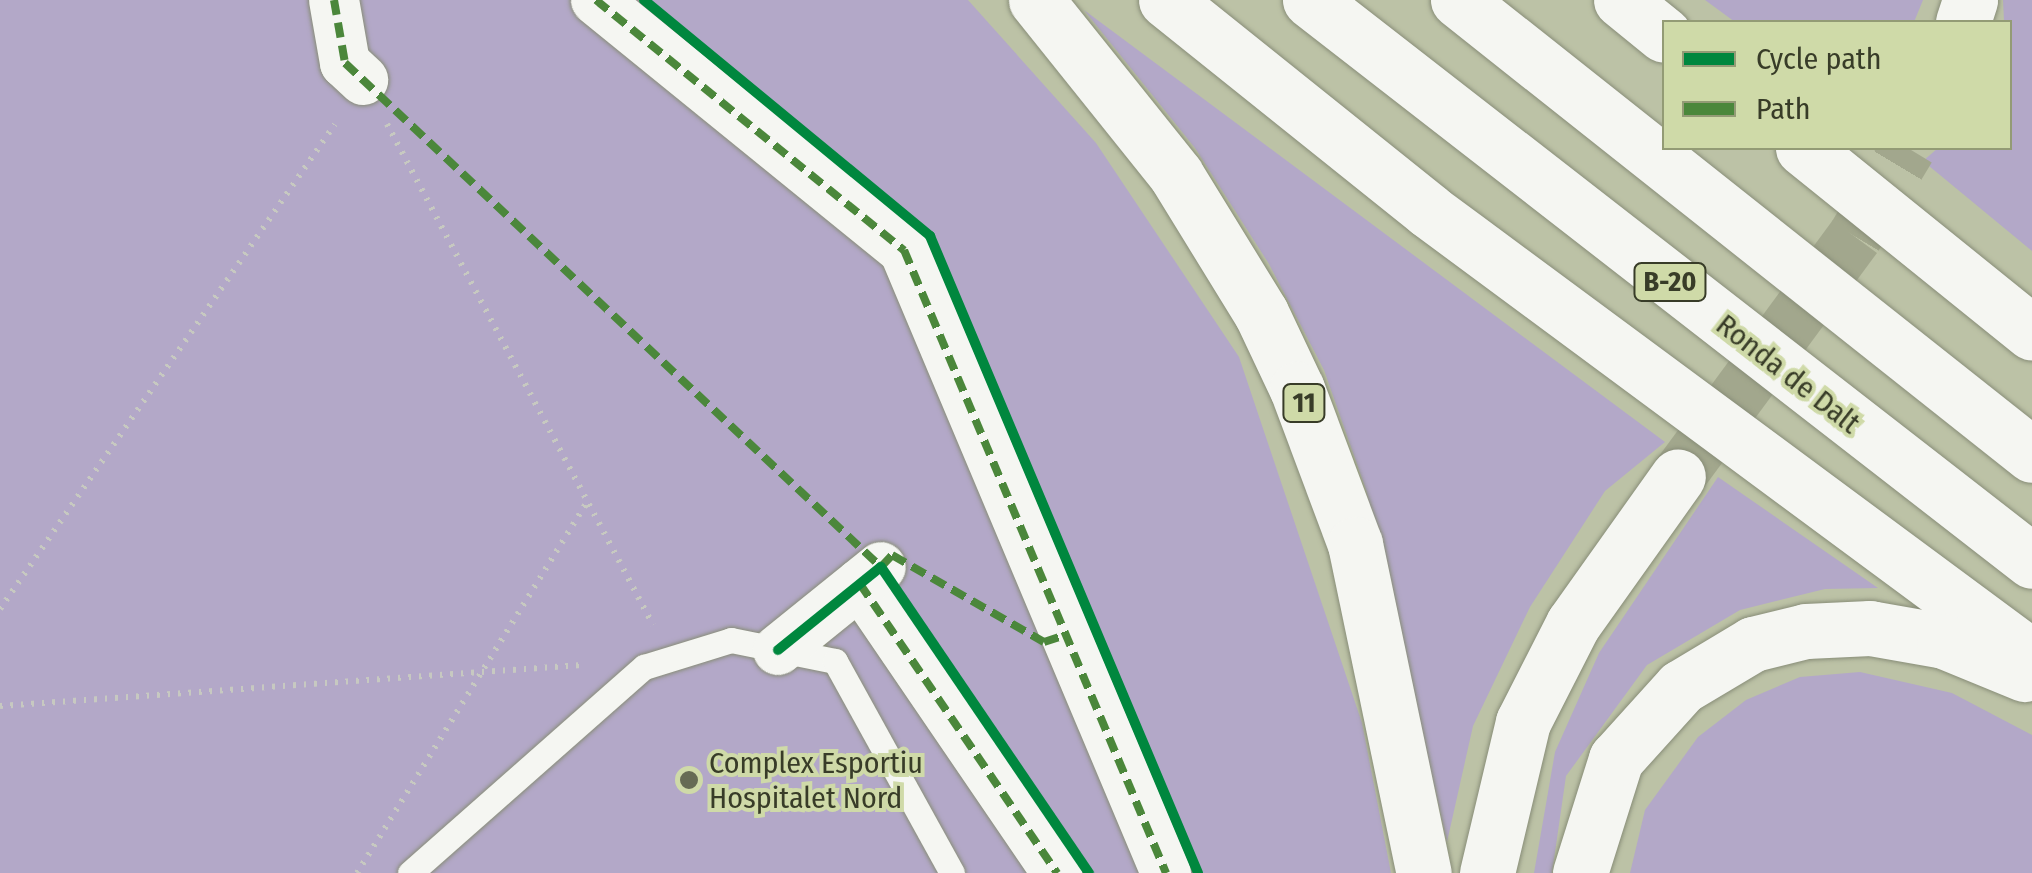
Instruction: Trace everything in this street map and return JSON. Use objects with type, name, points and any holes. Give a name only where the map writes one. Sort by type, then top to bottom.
[{"type":"highway","name":"11","points":[[1036,0],[1176,175],[1261,313],[1304,404],[1377,632],[1424,873]]},
{"type":"highway","points":[[1166,0],[1429,210],[2032,657]]},
{"type":"highway","name":"Ronda de Dalt","points":[[1310,0],[2032,561]]},
{"type":"highway","points":[[1458,0],[2032,455]]},
{"type":"highway","points":[[1621,0],[1662,33]]},
{"type":"highway","points":[[1805,150],[2032,333]]},
{"type":"highway","points":[[1488,873],[1522,722],[1574,624],[1678,476]]},
{"type":"highway","points":[[1580,873],[1616,759],[1681,688],[1754,644],[1806,630],[1870,628],[1944,641],[2032,678]]},
{"type":"street","points":[[334,0],[345,63],[364,80]]},
{"type":"street","points":[[596,0],[904,250],[1166,873]]},
{"type":"street","points":[[778,650],[870,576],[1057,873]]},
{"type":"lane","points":[[410,873],[644,667],[731,640],[834,662],[952,873]]},
{"type":"path","points":[[0,609],[364,80],[671,659],[0,706]]},
{"type":"path","points":[[358,873],[476,672],[587,501]]},
{"type":"shaded area","points":[[0,0],[968,0],[1096,143],[1239,357],[1362,723],[1391,873],[0,873]]},
{"type":"shaded area","points":[[1705,0],[1923,0],[1915,20],[1732,20]]},
{"type":"shaded area","points":[[2003,0],[2032,0],[2032,251],[1923,161],[1936,150],[2012,150],[2012,20],[2004,20]]},
{"type":"shaded area","points":[[1084,10],[1665,442],[1605,491],[1530,607],[1473,726],[1447,842],[1366,490],[1324,370],[1269,264],[1195,148]]},
{"type":"shaded area","points":[[1718,477],[1878,588],[1825,589],[1740,610],[1647,665],[1566,776],[1552,873],[1534,873],[1555,752],[1599,653]]},
{"type":"shaded area","points":[[1860,672],[1952,693],[2032,735],[2032,873],[1630,873],[1645,810],[1698,737],[1746,700],[1800,677]]},
{"type":"tunnel","points":[[1678,476],[1855,236],[1907,150]]},
{"type":"marked path","points":[[334,0],[345,63],[881,567],[892,555],[1044,642],[1066,635]]},
{"type":"marked path","points":[[596,0],[904,250],[1166,873]]},
{"type":"marked path","points":[[860,584],[1057,873]]},
{"type":"cycle path","points":[[644,0],[930,236],[1198,873]]},
{"type":"cycle path","points":[[778,650],[881,567],[1089,873]]},
{"type":"place","name":"Complex Esportiu Hospitalet Nord","points":[[689,780]]}]
